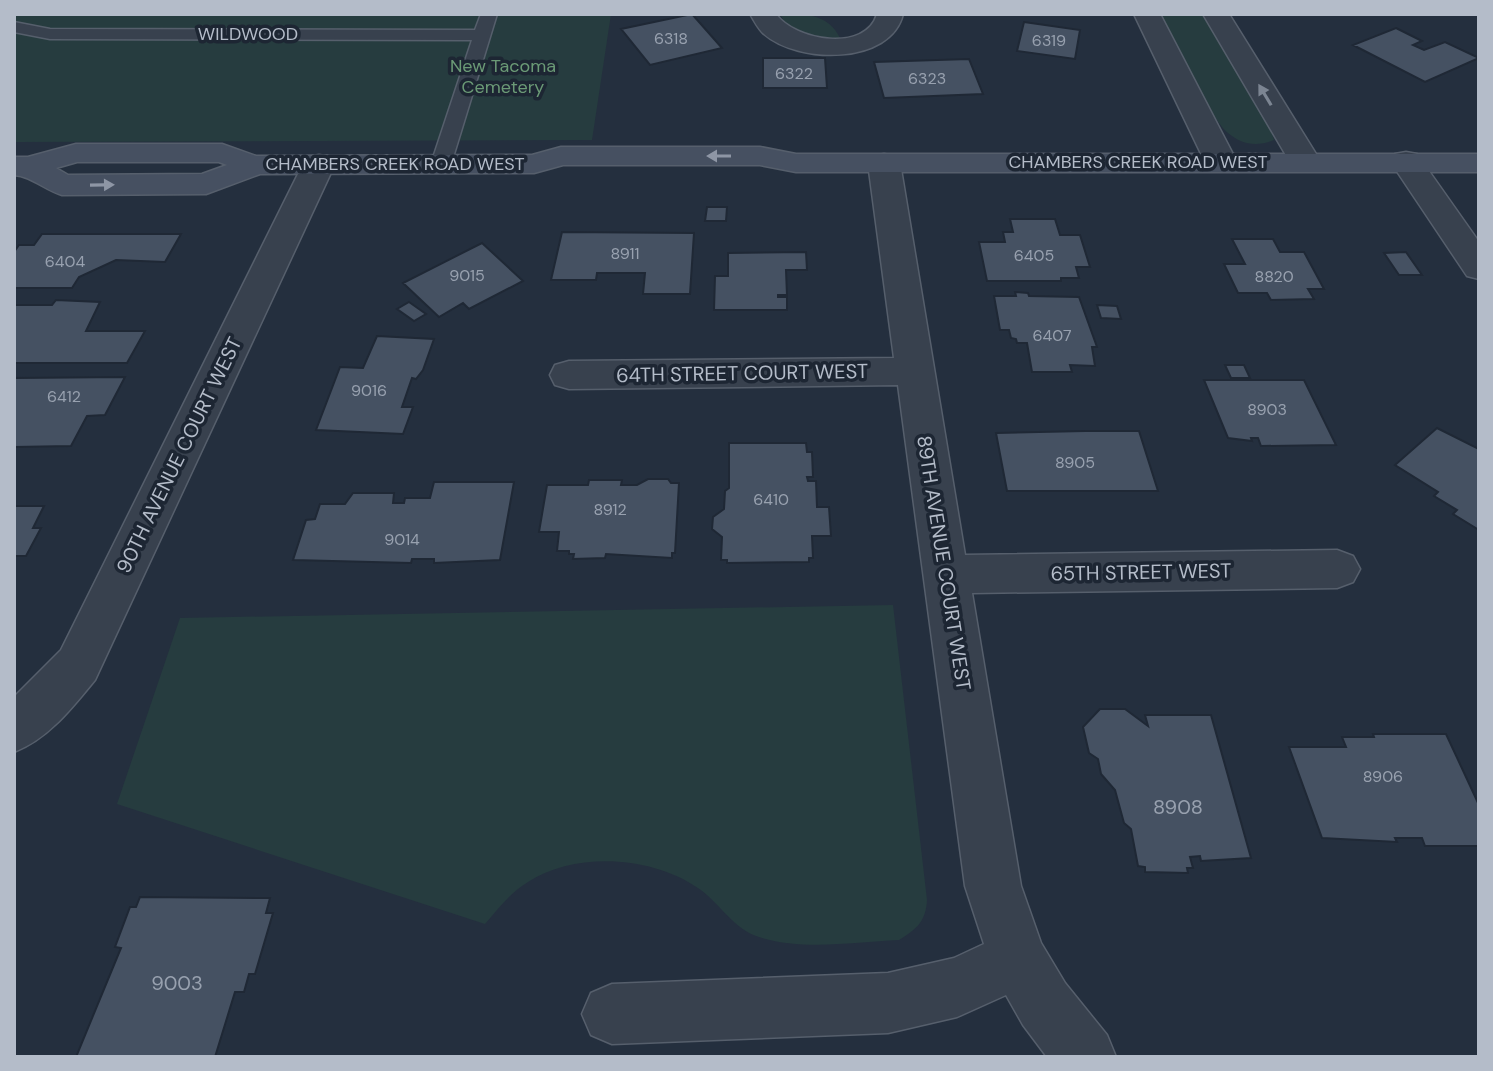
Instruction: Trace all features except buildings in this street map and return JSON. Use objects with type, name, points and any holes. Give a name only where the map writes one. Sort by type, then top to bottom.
[{"type":"street","points":[[763,14],[766,25],[777,34],[813,45],[834,47],[873,38],[885,30],[891,20],[890,14]]},
{"type":"street","points":[[1147,14],[1221,162]]},
{"type":"street","points":[[1216,14],[1305,162]]},
{"type":"street","points":[[840,20],[873,38]]},
{"type":"street","points":[[1406,161],[1479,268]]},
{"type":"street","name":"CHAMBERS CREEK ROAD WEST","points":[[22,166],[62,185],[206,184],[256,165],[319,164],[534,164],[558,184],[631,184],[763,183],[796,163],[1479,163]]},
{"type":"street","name":"89TH AVENUE COURT WEST","points":[[884,163],[993,886],[1018,959],[1044,1004],[1085,1057]]},
{"type":"street","name":"90TH AVENUE COURT WEST","points":[[14,729],[51,696],[78,665],[319,164]]},
{"type":"street","name":"64TH STREET COURT WEST","points":[[569,375],[915,371]]},
{"type":"street","name":"65TH STREET WEST","points":[[945,574],[1337,569]]},
{"type":"street","points":[[612,1014],[888,1003],[957,987],[1018,959]]},
{"type":"lane","points":[[441,164],[489,14]]},
{"type":"lane","name":"WILDWOOD","points":[[14,27],[50,34],[483,35]]},
{"type":"green space","name":"New Tacoma Cemetery","points":[[14,14],[611,14],[592,140],[14,142]]},
{"type":"green space","points":[[780,14],[822,19],[840,38],[798,32]]},
{"type":"green space","points":[[1160,14],[1202,14],[1274,140],[1250,144],[1228,133],[1202,95]]},
{"type":"green space","points":[[893,605],[927,900],[925,914],[919,924],[899,940],[811,945],[759,937],[741,928],[706,894],[679,877],[659,869],[614,861],[568,865],[547,872],[516,891],[485,924],[117,804],[180,618]]}]
